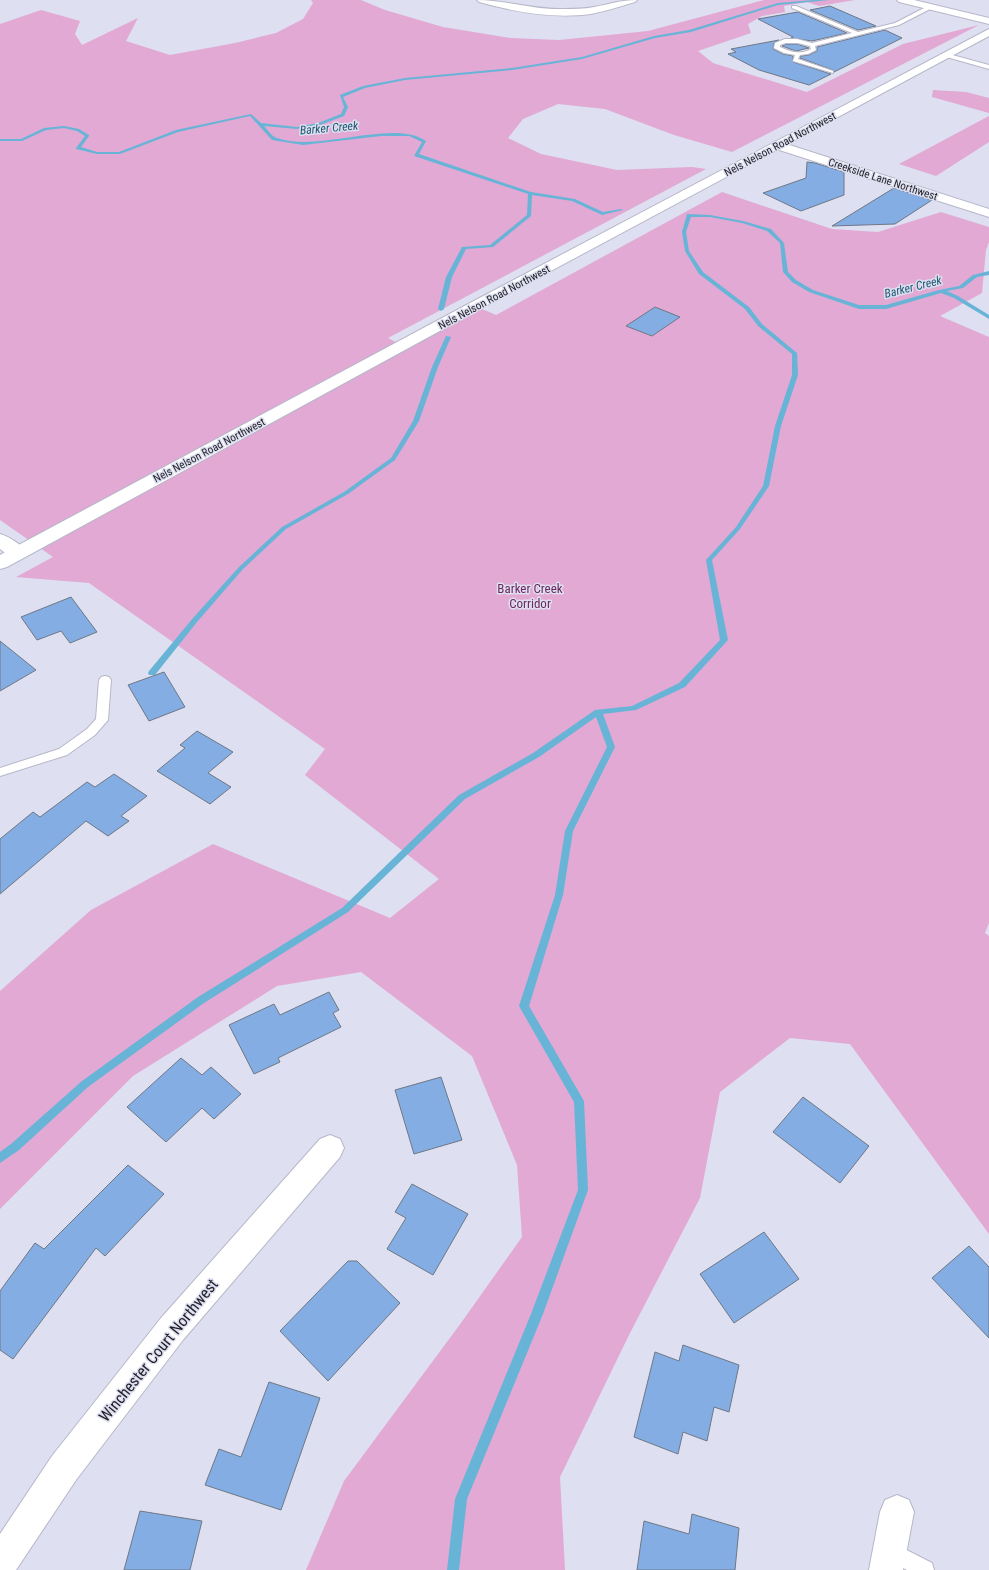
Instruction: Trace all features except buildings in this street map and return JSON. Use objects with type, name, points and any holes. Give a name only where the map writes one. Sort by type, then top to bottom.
[{"type":"street","points":[[482,0],[511,8],[564,13],[591,10],[632,0]]},
{"type":"street","points":[[902,0],[930,7],[989,29]]},
{"type":"street","name":"Nels Nelson Road Northwest","points":[[0,563],[945,55],[989,29]]},
{"type":"street","name":"Creekside Lane Northwest","points":[[776,145],[989,213]]},
{"type":"street","points":[[0,540],[18,553]]},
{"type":"street","name":"Winchester Court Northwest","points":[[0,1564],[64,1468],[172,1329],[330,1148]]},
{"type":"street","points":[[888,1560],[897,1512]]},
{"type":"lane","points":[[794,6],[856,33]]},
{"type":"lane","points":[[812,45],[814,49],[812,51],[798,54],[785,52],[776,46],[780,42],[791,40],[812,45],[897,24],[930,7]]},
{"type":"lane","points":[[798,54],[795,60],[831,72]]},
{"type":"lane","points":[[945,55],[989,67]]},
{"type":"lane","points":[[0,772],[63,752],[91,732],[102,720],[105,680]]},
{"type":"lane","points":[[888,1560],[925,1570]]},
{"type":"green space","name":"Barker Creek Corridor","points":[[311,0],[361,0],[385,10],[443,27],[510,38],[559,40],[648,31],[764,0],[855,0],[819,6],[807,2],[784,6],[785,12],[762,16],[748,24],[751,33],[698,51],[713,63],[807,92],[903,44],[979,25],[732,152],[674,135],[605,109],[558,104],[523,119],[508,138],[541,154],[617,170],[692,167],[706,169],[388,338],[403,346],[475,306],[496,315],[722,192],[832,229],[878,232],[941,212],[989,227],[989,242],[986,250],[982,293],[940,316],[989,337],[989,923],[985,933],[989,936],[989,1234],[850,1044],[790,1038],[720,1092],[700,1198],[629,1335],[560,1477],[565,1570],[306,1570],[344,1481],[461,1323],[522,1237],[517,1165],[472,1056],[361,972],[277,986],[133,1076],[0,1209],[0,991],[91,910],[213,844],[390,918],[439,879],[305,775],[325,749],[89,583],[16,577],[53,557],[0,520],[0,24],[41,10],[80,21],[75,34],[82,45],[138,18],[126,41],[170,55],[235,43],[276,33],[303,19],[313,3]]},
{"type":"green space","points":[[933,90],[966,92],[989,98],[989,113],[932,97]]},
{"type":"green space","points":[[989,116],[989,142],[936,176],[899,164]]},
{"type":"waterway","points":[[260,124],[297,128],[319,124],[343,115],[346,107],[341,96],[364,87],[405,79],[512,69],[582,58],[655,37],[690,31],[778,4],[827,0]]},
{"type":"waterway","name":"Barker Creek","points":[[0,140],[22,140],[45,129],[64,127],[78,130],[87,136],[78,148],[97,153],[120,153],[177,131],[251,115],[274,139],[303,144],[381,135],[410,135],[424,141],[416,155],[530,193]]},
{"type":"waterway","points":[[441,309],[449,277],[464,248],[491,246],[529,215],[530,193]]},
{"type":"waterway","name":"Barker Creek","points":[[530,193],[573,200],[602,214],[621,210]]},
{"type":"waterway","points":[[598,712],[633,708],[682,685],[724,640],[709,560],[738,528],[766,486],[778,426],[795,375],[795,354],[760,325],[747,308],[701,273],[687,251],[684,232],[689,215],[710,216],[743,222],[769,230],[782,243],[786,272],[794,281],[811,291],[859,307],[886,307],[941,291]]},
{"type":"waterway","name":"Barker Creek","points":[[941,291],[961,287],[975,276],[989,273]]},
{"type":"waterway","points":[[941,291],[956,297],[989,317]]},
{"type":"waterway","points":[[152,673],[195,620],[241,568],[284,528],[346,493],[393,459],[416,421],[435,367],[448,337]]},
{"type":"waterway","points":[[0,1158],[15,1147],[85,1084],[201,1000],[345,910],[462,797],[536,755],[598,712]]},
{"type":"waterway","points":[[453,1570],[461,1499],[537,1314],[583,1190],[579,1101],[524,1006],[559,895],[569,831],[611,747],[598,712]]}]
